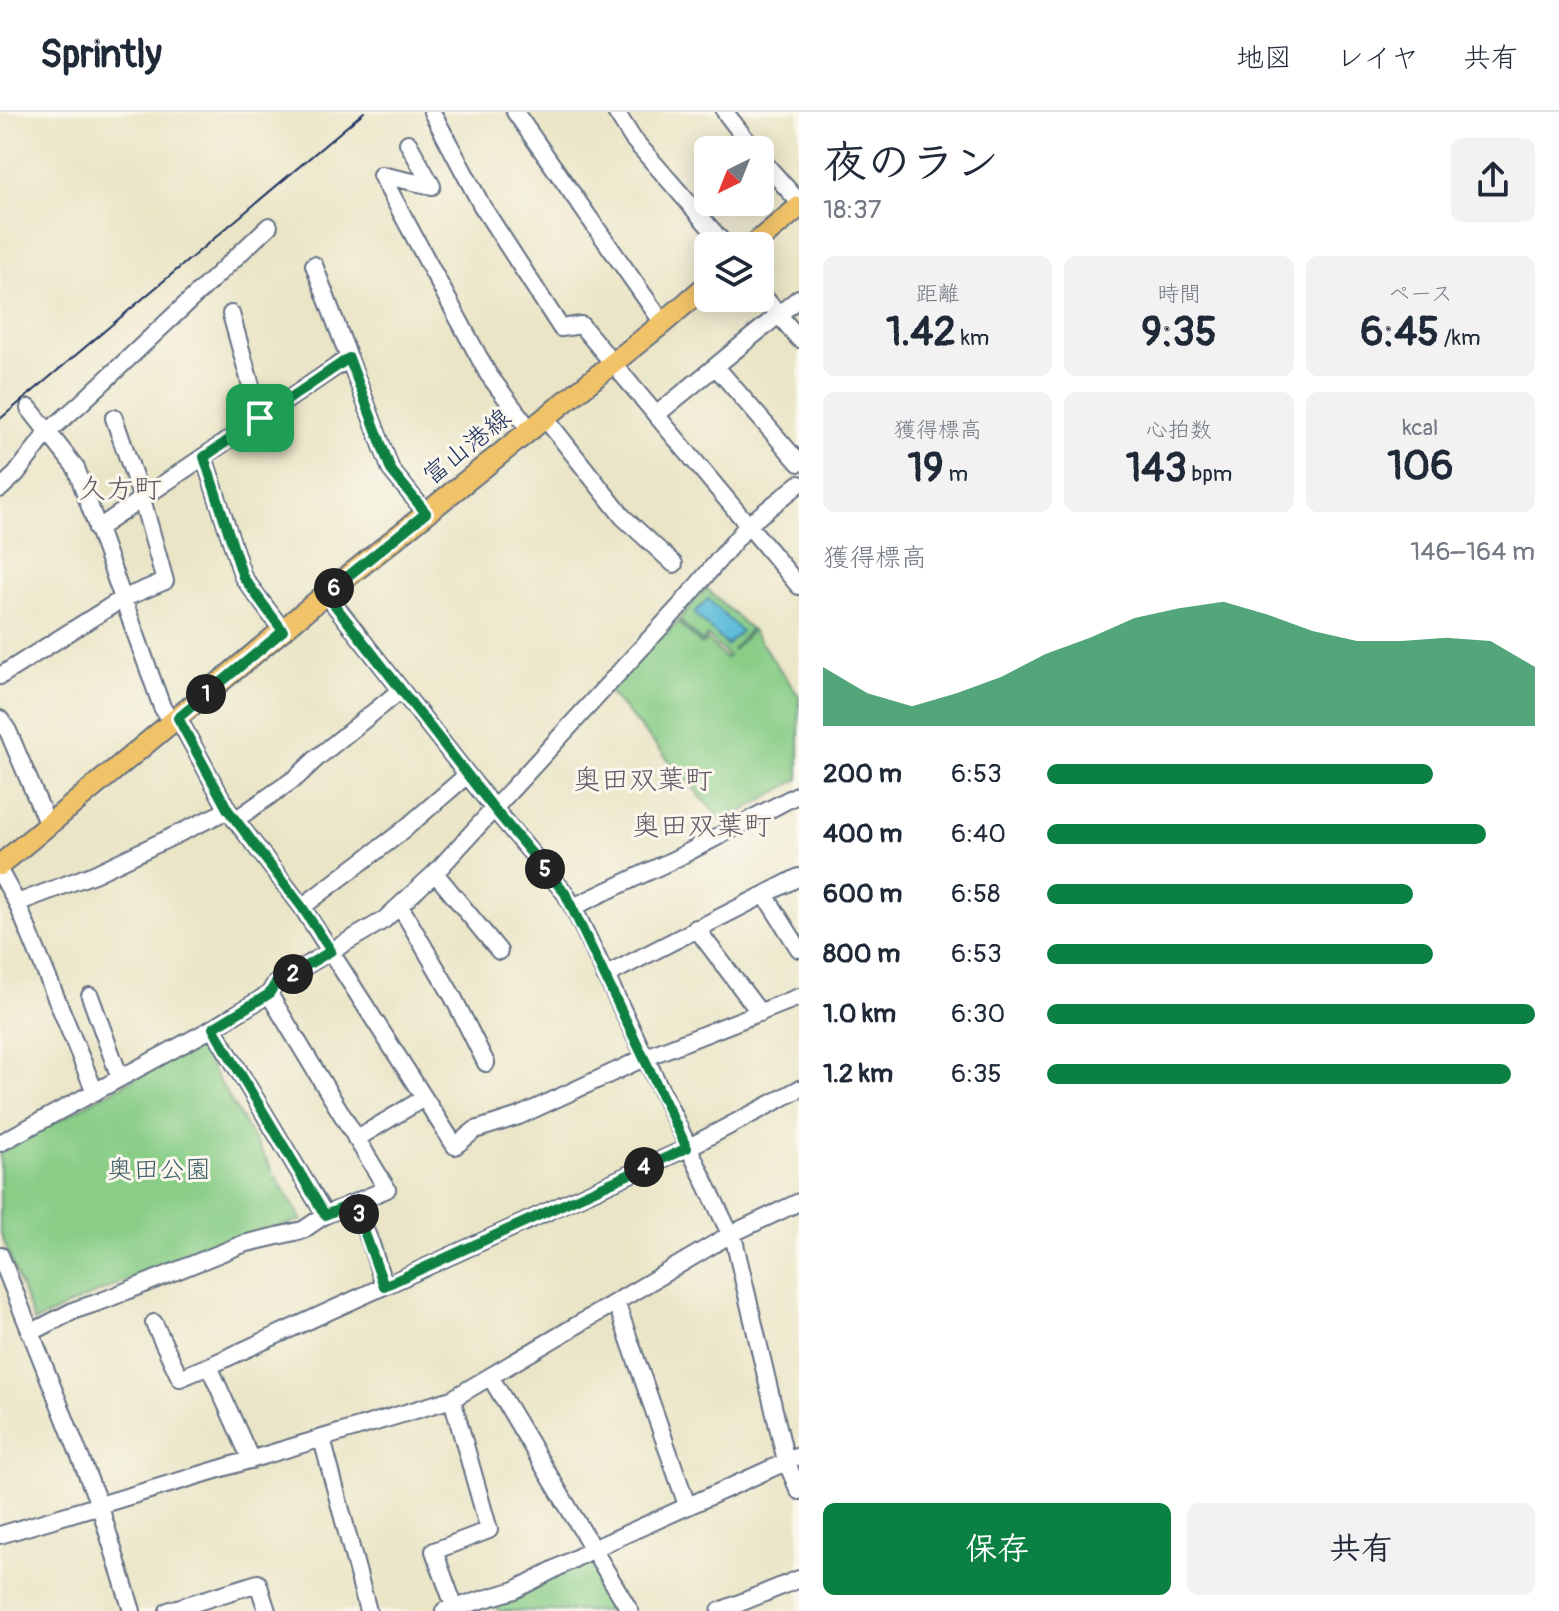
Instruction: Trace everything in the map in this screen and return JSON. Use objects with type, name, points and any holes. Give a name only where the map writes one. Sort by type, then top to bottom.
[{"type":"main road","points":[[768,232],[799,204]]},
{"type":"main road","name":"富山港線","points":[[0,865],[326,594],[694,296]]},
{"type":"street","points":[[432,112],[482,206],[561,328],[581,325],[799,586]]},
{"type":"street","points":[[515,112],[663,323]]},
{"type":"street","points":[[616,112],[633,139],[714,232]]},
{"type":"street","points":[[725,112],[743,136]]},
{"type":"street","points":[[408,143],[432,186],[381,175],[488,374],[623,517],[674,564]]},
{"type":"street","points":[[774,175],[799,204]]},
{"type":"street","points":[[0,489],[16,474],[48,432],[269,226]]},
{"type":"street","points":[[314,265],[391,470],[426,513]]},
{"type":"street","points":[[656,415],[799,298]]},
{"type":"street","points":[[774,308],[799,339]]},
{"type":"street","points":[[231,314],[260,418]]},
{"type":"street","points":[[97,529],[349,358]]},
{"type":"street","points":[[716,367],[799,463]]},
{"type":"street","points":[[29,408],[76,468],[162,707],[175,721],[232,815],[302,907],[455,1146],[475,1130],[519,1116],[644,1058],[799,997]]},
{"type":"street","points":[[0,676],[122,599],[165,581],[142,499],[114,418]]},
{"type":"street","points":[[204,457],[243,577],[283,631]]},
{"type":"street","points":[[0,1143],[213,1028],[269,994],[275,984],[384,920],[435,873],[495,810],[680,606],[748,525],[799,484]]},
{"type":"street","points":[[326,594],[573,907],[735,1244],[793,1458],[799,1491]]},
{"type":"street","points":[[17,903],[232,815],[297,777],[401,690]]},
{"type":"street","points":[[0,719],[48,825]]},
{"type":"street","points":[[302,907],[400,833],[467,775]]},
{"type":"street","points":[[573,907],[675,859],[799,794]]},
{"type":"street","points":[[0,872],[17,903],[95,1092]]},
{"type":"street","points":[[435,873],[499,951]]},
{"type":"street","points":[[605,976],[799,877]]},
{"type":"street","points":[[765,895],[799,949]]},
{"type":"street","points":[[400,906],[453,997],[486,1063]]},
{"type":"street","points":[[696,928],[760,1013]]},
{"type":"street","points":[[30,1333],[75,1310],[243,1244],[303,1230],[325,1215],[387,1189],[269,994]]},
{"type":"street","points":[[90,996],[120,1078]]},
{"type":"street","points":[[213,1028],[325,1215]]},
{"type":"street","points":[[154,1323],[180,1378],[687,1148],[799,1089]]},
{"type":"street","points":[[356,1139],[424,1098]]},
{"type":"street","points":[[354,1203],[384,1286]]},
{"type":"street","points":[[0,1535],[452,1399],[731,1234],[799,1205]]},
{"type":"street","points":[[0,1255],[100,1507],[132,1611]]},
{"type":"street","points":[[616,1302],[687,1505]]},
{"type":"street","points":[[209,1366],[251,1460]]},
{"type":"street","points":[[491,1378],[630,1611]]},
{"type":"street","points":[[452,1399],[489,1530],[434,1551],[451,1610],[515,1590],[595,1548],[793,1458]]},
{"type":"street","points":[[322,1439],[368,1611]]},
{"type":"street","points":[[726,1610],[799,1579]]},
{"type":"street","points":[[168,1611],[198,1606],[258,1583],[267,1611]]},
{"type":"green space","points":[[706,588],[750,629],[732,651],[752,630],[799,696],[799,779],[723,822],[609,692],[663,630],[667,633],[678,622],[702,645],[707,640],[725,658],[728,656],[708,636],[702,642],[679,620]]},
{"type":"green space","name":"奥田公園","points":[[197,1044],[302,1220],[165,1265],[34,1322],[0,1231],[0,1152]]},
{"type":"green space","points":[[587,1557],[617,1611],[498,1611],[493,1600]]},
{"type":"water","points":[[708,599],[741,631],[727,645],[694,613]]},
{"type":"tram line","points":[[0,419],[364,112]]},
{"type":"district","name":"久方町","points":[[120,489]]},
{"type":"district","name":"奥田双葉町","points":[[643,780]]},
{"type":"district","name":"奥田双葉町","points":[[702,826]]},
{"type":"route","points":[[349,358],[391,470],[426,513],[326,594],[495,810],[565,893],[687,1148],[384,1286],[354,1203],[325,1215],[213,1028],[269,994],[275,984],[331,951],[302,907],[228,810],[178,718],[283,631],[243,577],[204,457],[260,418],[349,358]]}]
